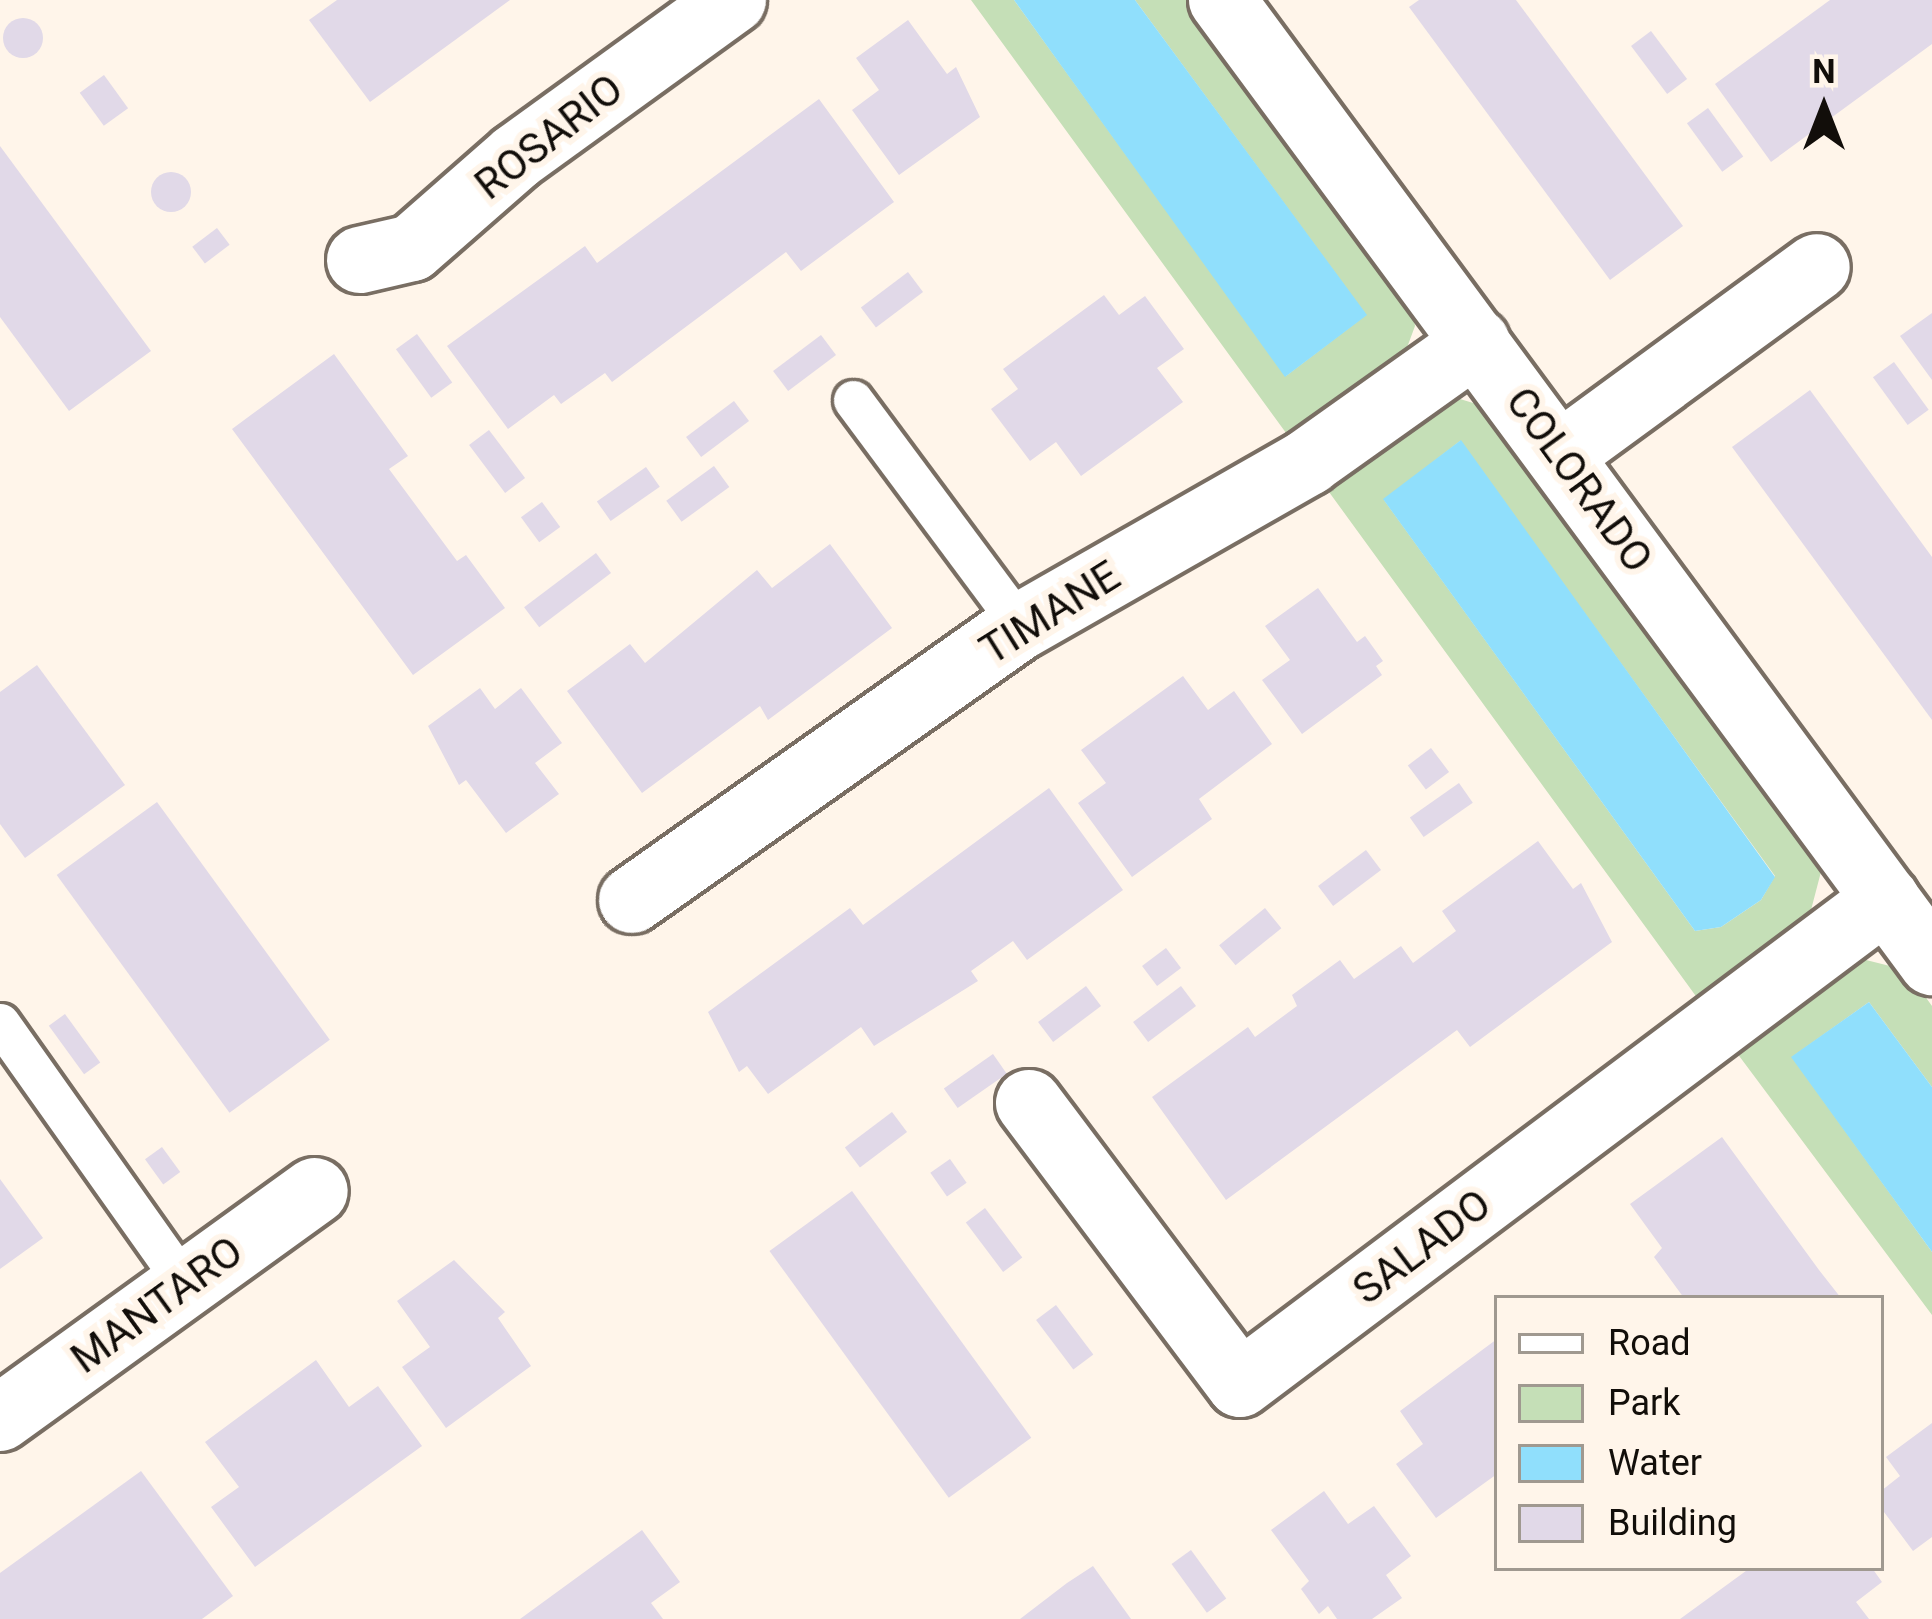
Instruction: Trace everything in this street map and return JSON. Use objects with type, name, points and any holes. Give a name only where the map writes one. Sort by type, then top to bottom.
[{"type":"street","name":"ROSARIO","points":[[360,260],[412,248],[516,157],[733,0]]},
{"type":"street","name":"COLORADO","points":[[1222,0],[1931,959]]},
{"type":"street","points":[[1560,454],[1817,267]]},
{"type":"street","name":"TIMANE","points":[[632,900],[1021,626],[1308,462],[1478,342]]},
{"type":"street","name":"SALADO","points":[[1029,1103],[1240,1384],[1886,899]]},
{"type":"street","name":"MANTARO","points":[[0,1418],[315,1191]]},
{"type":"lane","points":[[853,400],[1021,626]]},
{"type":"lane","points":[[0,1023],[185,1285]]},
{"type":"green space","points":[[971,0],[1014,0],[1286,376],[1366,315],[1135,0],[1192,0],[1411,300],[1415,326],[1405,353],[1289,437]]},
{"type":"green space","points":[[1460,399],[1483,406],[1822,868],[1811,910],[1698,999],[1321,481],[1431,406]],"holes":[[[1460,441],[1775,876],[1761,900],[1721,927],[1695,931],[1384,500]]]},
{"type":"green space","points":[[1854,957],[1906,970],[1932,1006],[1932,1087],[1869,1002],[1792,1057],[1932,1252],[1932,1315],[1728,1041]]},
{"type":"water","points":[[1014,0],[1135,0],[1367,315],[1285,377]]},
{"type":"water","points":[[1461,440],[1775,877],[1761,900],[1721,927],[1695,931],[1383,499]]},
{"type":"water","points":[[1869,1002],[1932,1087],[1932,1252],[1791,1057]]},
{"type":"building","points":[[337,0],[510,0],[370,102],[309,20]]},
{"type":"building","points":[[1419,0],[1516,0],[1683,226],[1610,280],[1409,7]]},
{"type":"building","points":[[1830,0],[1932,0],[1932,44],[1771,162],[1715,84]]},
{"type":"building","points":[[23,18],[37,24],[43,38],[37,52],[23,58],[9,52],[3,38],[9,24]]},
{"type":"building","points":[[908,20],[947,74],[956,67],[980,117],[899,175],[852,110],[879,90],[856,58]]},
{"type":"building","points":[[1651,31],[1687,79],[1667,94],[1631,46]]},
{"type":"building","points":[[104,75],[128,108],[104,126],[80,93]]},
{"type":"building","points":[[819,99],[894,202],[801,271],[786,252],[612,382],[605,373],[561,404],[554,395],[508,429],[447,346],[585,246],[597,263]]},
{"type":"building","points":[[1708,108],[1743,157],[1722,172],[1687,123]]},
{"type":"building","points":[[0,146],[151,351],[69,411],[0,317]]},
{"type":"building","points":[[171,172],[185,178],[191,192],[185,206],[171,212],[157,206],[151,192],[157,178]]},
{"type":"building","points":[[217,228],[230,245],[205,263],[192,247]]},
{"type":"building","points":[[908,272],[923,292],[876,327],[861,308]]},
{"type":"building","points":[[1104,295],[1119,315],[1145,296],[1184,349],[1157,368],[1183,402],[1081,476],[1056,442],[1030,461],[991,409],[1018,389],[1003,369]]},
{"type":"building","points":[[1932,313],[1932,380],[1900,336]]},
{"type":"building","points":[[417,334],[452,383],[431,398],[396,349]]},
{"type":"building","points":[[821,335],[836,355],[788,391],[773,371]]},
{"type":"building","points":[[334,354],[408,456],[389,469],[457,561],[466,555],[505,608],[413,675],[232,429]]},
{"type":"building","points":[[1894,362],[1929,410],[1908,425],[1873,377]]},
{"type":"building","points":[[1810,390],[1932,557],[1932,720],[1732,447]]},
{"type":"building","points":[[734,401],[749,421],[701,457],[686,437]]},
{"type":"building","points":[[489,430],[525,478],[505,493],[469,445]]},
{"type":"building","points":[[714,466],[729,487],[682,522],[666,501]]},
{"type":"building","points":[[646,467],[660,487],[611,521],[597,501]]},
{"type":"building","points":[[542,502],[560,527],[539,542],[521,517]]},
{"type":"building","points":[[830,544],[892,628],[768,720],[760,706],[642,793],[567,691],[630,644],[645,663],[757,570],[772,588]]},
{"type":"building","points":[[596,553],[611,573],[539,627],[524,607]]},
{"type":"building","points":[[1318,588],[1357,642],[1365,636],[1383,661],[1376,666],[1382,675],[1302,734],[1262,680],[1290,660],[1265,626]]},
{"type":"building","points":[[37,665],[125,785],[25,858],[0,824],[0,692]]},
{"type":"building","points":[[1183,676],[1208,710],[1234,691],[1272,744],[1199,799],[1212,819],[1132,877],[1078,803],[1106,783],[1081,750]]},
{"type":"building","points":[[480,688],[495,709],[521,688],[562,743],[535,763],[559,794],[506,833],[466,780],[459,785],[428,726]]},
{"type":"building","points":[[1431,748],[1449,772],[1426,789],[1408,765]]},
{"type":"building","points":[[1459,783],[1473,803],[1424,837],[1410,817]]},
{"type":"building","points":[[1049,788],[1123,890],[1027,960],[1013,941],[971,971],[978,981],[874,1046],[861,1027],[768,1094],[747,1066],[739,1072],[708,1012],[850,908],[863,925]]},
{"type":"building","points":[[157,802],[330,1040],[229,1113],[57,875]]},
{"type":"building","points":[[1538,841],[1573,889],[1581,883],[1612,942],[1470,1047],[1457,1030],[1226,1200],[1152,1097],[1248,1027],[1255,1037],[1297,1006],[1292,995],[1340,960],[1354,979],[1401,946],[1413,963],[1456,931],[1442,911]]},
{"type":"building","points":[[1366,850],[1381,870],[1333,906],[1318,886]]},
{"type":"building","points":[[1265,908],[1281,928],[1236,965],[1219,945]]},
{"type":"building","points":[[1166,948],[1181,968],[1157,986],[1142,966]]},
{"type":"building","points":[[1086,986],[1101,1006],[1053,1042],[1038,1022]]},
{"type":"building","points":[[1181,986],[1196,1006],[1148,1042],[1133,1022]]},
{"type":"building","points":[[65,1014],[100,1063],[84,1074],[49,1026]]},
{"type":"building","points":[[993,1054],[1007,1074],[958,1108],[944,1088]]},
{"type":"building","points":[[892,1112],[907,1132],[860,1167],[845,1148]]},
{"type":"building","points":[[1722,1137],[1839,1295],[1682,1295],[1654,1257],[1662,1248],[1630,1204]]},
{"type":"building","points":[[162,1147],[180,1172],[163,1184],[145,1159]]},
{"type":"building","points":[[950,1159],[967,1183],[947,1197],[930,1173]]},
{"type":"building","points":[[0,1179],[43,1238],[0,1269]]},
{"type":"building","points":[[852,1191],[1031,1438],[949,1498],[769,1251]]},
{"type":"building","points":[[985,1208],[1022,1258],[1003,1272],[966,1222]]},
{"type":"building","points":[[454,1260],[505,1312],[498,1318],[531,1366],[446,1428],[402,1367],[430,1347],[397,1301]]},
{"type":"building","points":[[1056,1305],[1093,1355],[1073,1370],[1036,1320]]},
{"type":"building","points":[[1494,1341],[1494,1476],[1436,1518],[1396,1464],[1423,1444],[1400,1411]]},
{"type":"building","points":[[316,1360],[349,1407],[378,1386],[422,1446],[255,1567],[211,1507],[239,1487],[205,1442]]},
{"type":"building","points":[[1932,1423],[1932,1537],[1913,1551],[1884,1512],[1884,1489],[1900,1476],[1886,1457]]},
{"type":"building","points":[[141,1471],[233,1596],[202,1619],[0,1619],[0,1573]]},
{"type":"building","points":[[1324,1491],[1348,1524],[1374,1506],[1411,1556],[1386,1575],[1402,1598],[1372,1619],[1337,1619],[1328,1606],[1319,1614],[1301,1589],[1309,1581],[1271,1530]]},
{"type":"building","points":[[642,1530],[680,1582],[651,1603],[663,1619],[520,1619]]},
{"type":"building","points":[[1191,1550],[1226,1599],[1207,1613],[1172,1564]]},
{"type":"building","points":[[1093,1566],[1131,1619],[1020,1619],[1067,1583]]},
{"type":"building","points":[[1746,1571],[1874,1571],[1882,1582],[1856,1602],[1869,1619],[1680,1619]]}]
